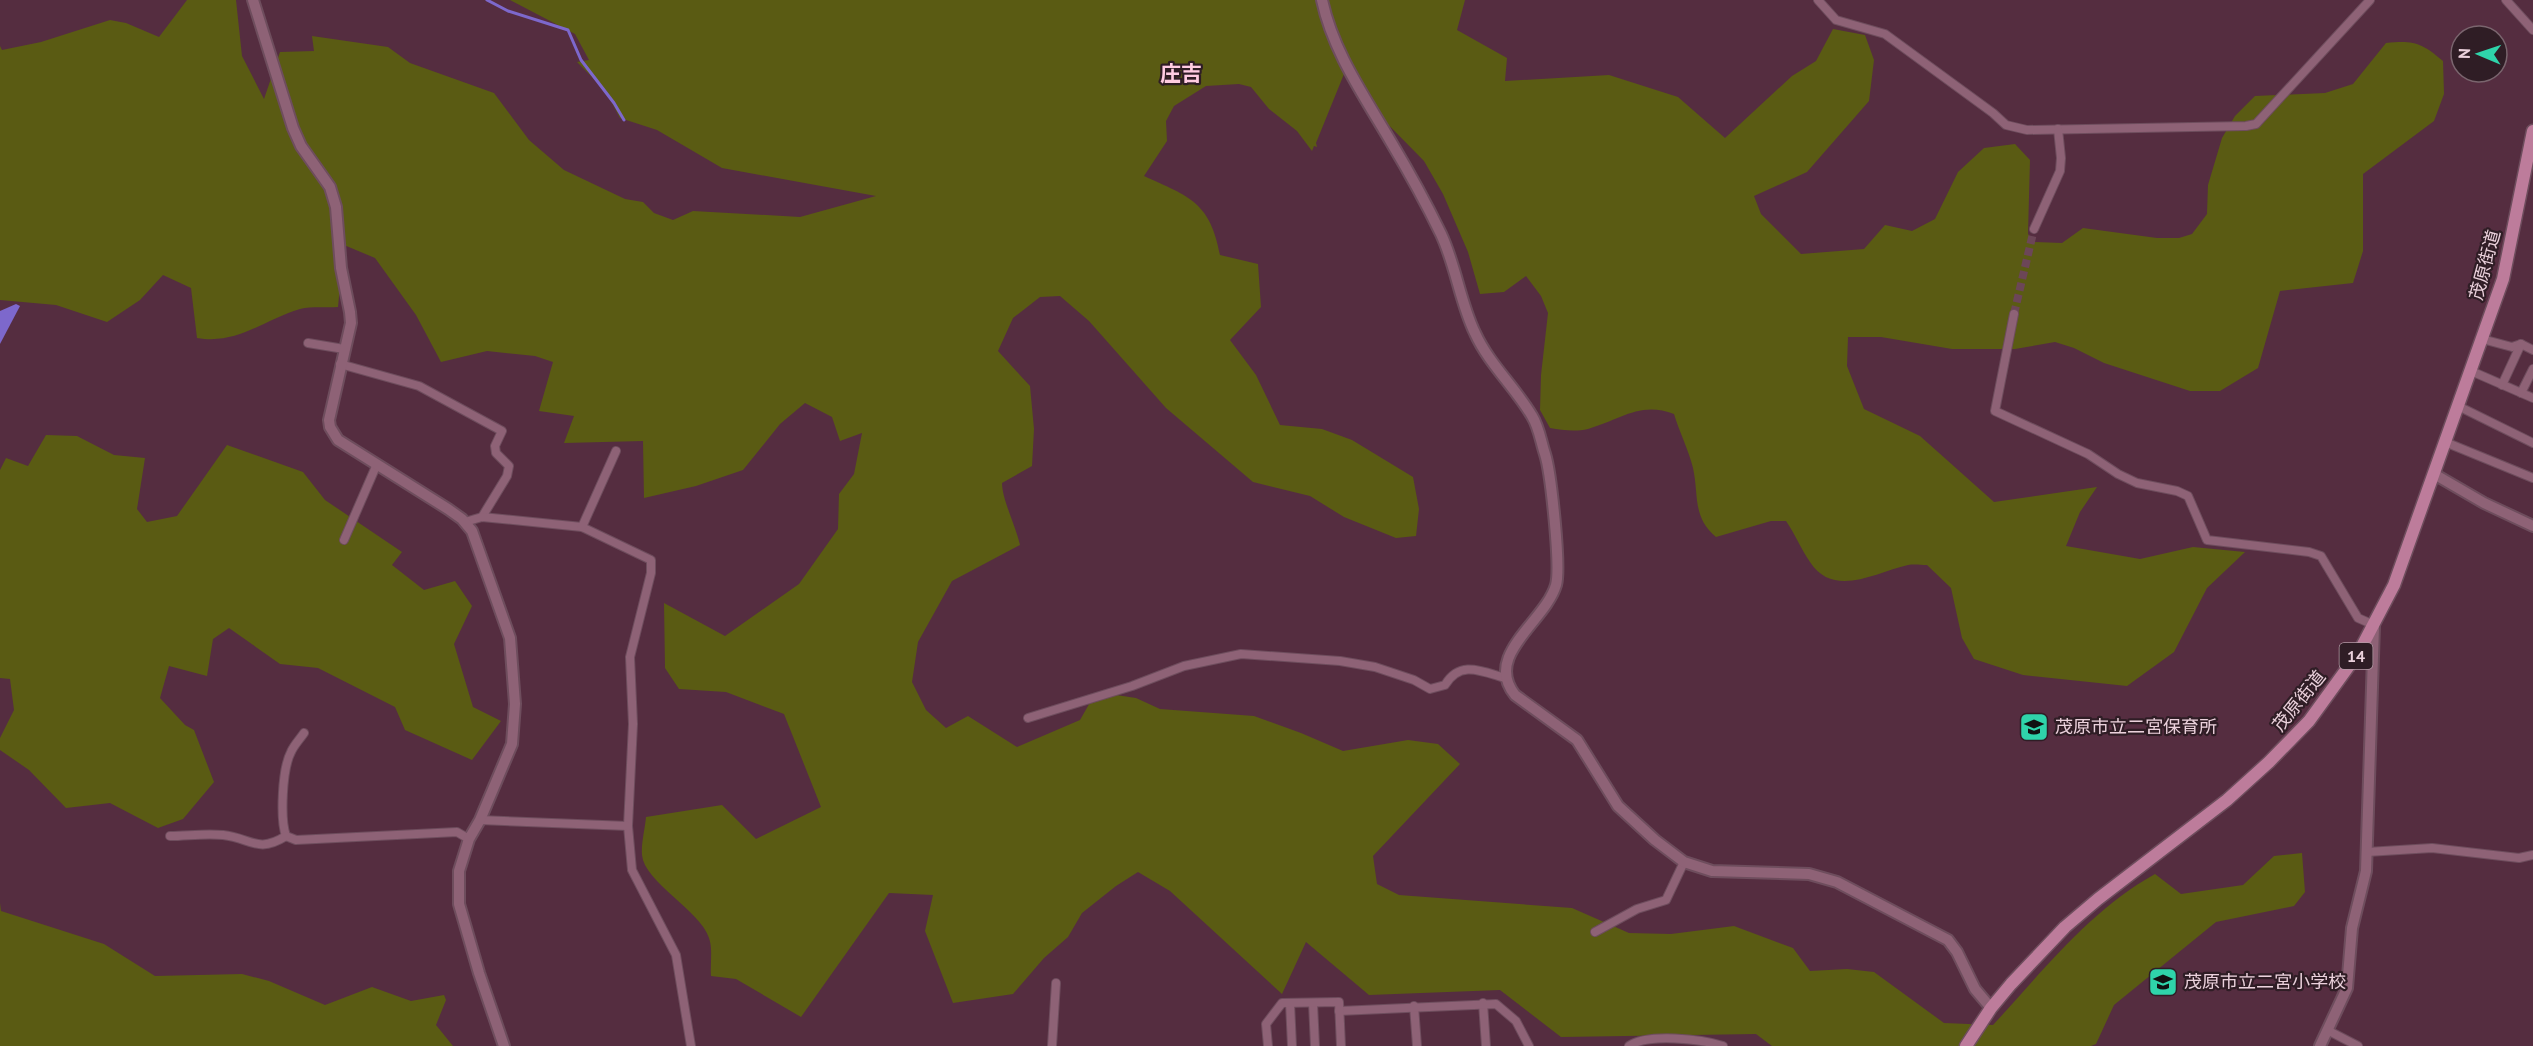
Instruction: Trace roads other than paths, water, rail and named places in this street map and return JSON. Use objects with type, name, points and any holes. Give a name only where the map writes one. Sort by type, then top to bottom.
[{"type":"main road","name":"茂原街道","points":[[1966,1046],[1991,1008],[2064,927],[2227,800],[2269,762],[2309,721],[2359,652],[2394,585],[2503,279],[2533,131]]},
{"type":"street","points":[[253,0],[293,128],[301,146],[330,186],[336,207],[341,268],[351,323],[340,364],[329,420],[330,427],[338,441],[448,509],[465,522],[472,531],[510,638],[515,704],[512,744],[480,820],[469,839],[459,871],[459,904],[469,944],[504,1046]]},
{"type":"street","points":[[1322,0],[1326,17],[1351,76],[1392,144],[1442,236],[1475,333],[1491,360],[1533,417],[1548,464],[1557,569],[1556,586],[1536,620],[1516,643],[1508,658],[1505,678],[1515,695],[1577,740],[1610,796],[1626,814],[1684,862],[1712,871],[1809,874],[1837,882],[1948,940],[1957,952],[1975,989],[1991,1008]]},
{"type":"street","points":[[1818,0],[1836,20],[1885,34],[2006,125],[2027,130],[2256,124],[2370,0]]},
{"type":"street","points":[[2506,0],[2533,30]]},
{"type":"street","points":[[2034,229],[2060,171],[2058,129]]},
{"type":"street","points":[[2014,314],[1995,411],[2088,454],[2118,474],[2137,483],[2177,491],[2188,496],[2207,540],[2309,552],[2321,556],[2358,618],[2374,625],[2366,871],[2352,927],[2347,988],[2320,1046]]},
{"type":"street","points":[[2482,339],[2512,347],[2521,344],[2533,350]]},
{"type":"street","points":[[308,343],[344,349]]},
{"type":"street","points":[[2502,385],[2521,344]]},
{"type":"street","points":[[340,364],[418,386],[502,431],[495,446],[496,453],[509,466],[507,476],[482,517]]},
{"type":"street","points":[[2522,393],[2533,369]]},
{"type":"street","points":[[2471,371],[2533,398]]},
{"type":"street","points":[[2458,406],[2533,442]]},
{"type":"street","points":[[2445,442],[2533,478]]},
{"type":"street","points":[[582,527],[616,451]]},
{"type":"street","points":[[344,540],[376,464]]},
{"type":"street","points":[[2434,474],[2484,503],[2533,526]]},
{"type":"street","points":[[465,522],[482,517],[582,527],[651,560],[651,573],[630,657],[633,724],[628,826],[632,870],[676,955],[691,1046]]},
{"type":"street","points":[[1028,718],[1132,686],[1184,666],[1241,654],[1318,659],[1375,667],[1414,680],[1430,689],[1445,685],[1452,674],[1465,669],[1505,678]]},
{"type":"street","points":[[304,733],[291,752],[286,765],[282,824],[286,836],[296,840],[457,832],[469,839]]},
{"type":"street","points":[[480,820],[628,826]]},
{"type":"street","points":[[170,836],[225,835],[258,846],[276,842],[286,836]]},
{"type":"street","points":[[2367,852],[2432,848],[2490,856],[2519,858],[2533,855]]},
{"type":"street","points":[[1595,932],[1637,909],[1666,900],[1684,862]]},
{"type":"street","points":[[1052,1046],[1056,983]]},
{"type":"street","points":[[1268,1046],[1266,1024],[1282,1003],[1338,1002],[1341,1046]]},
{"type":"street","points":[[1290,1003],[1293,1046]]},
{"type":"street","points":[[1313,1003],[1315,1046]]},
{"type":"street","points":[[1483,1003],[1486,1046]]},
{"type":"street","points":[[1339,1011],[1496,1004],[1511,1015],[1529,1046]]},
{"type":"street","points":[[1414,1006],[1417,1046]]},
{"type":"street","points":[[2327,1030],[2358,1046]]},
{"type":"street","points":[[1629,1046],[1645,1040],[1671,1043],[1701,1039],[1723,1046]]},
{"type":"waterway","points":[[487,0],[508,11],[568,30],[581,60],[624,120]]},
{"type":"tunnel","points":[[2014,314],[2034,229]]},
{"type":"place","name":"茂原市立二宮保育所","points":[[2034,727]]},
{"type":"place","name":"茂原市立二宮小学校","points":[[2163,982]]},
{"type":"district","name":"庄吉","points":[[1181,74]]}]
